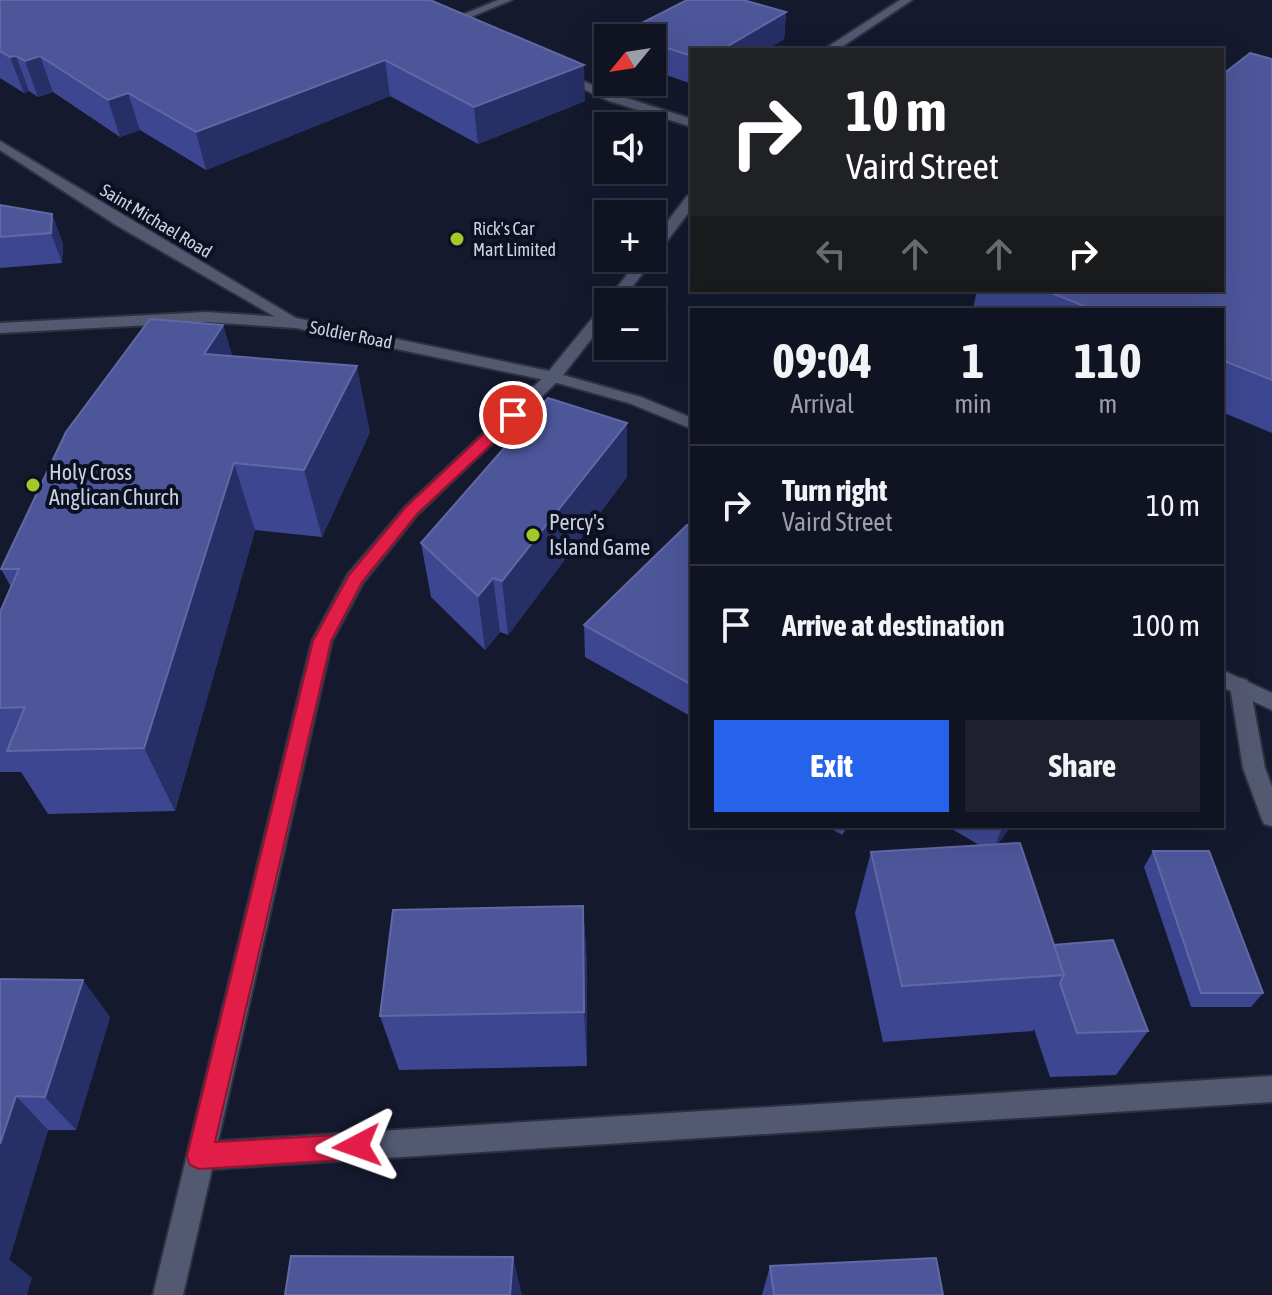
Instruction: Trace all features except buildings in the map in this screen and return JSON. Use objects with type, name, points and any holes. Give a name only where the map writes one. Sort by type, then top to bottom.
[{"type":"street","points":[[445,24],[507,0]]},
{"type":"street","points":[[832,48],[907,0]]},
{"type":"street","points":[[430,18],[459,30]]},
{"type":"street","points":[[543,67],[613,98],[690,122]]},
{"type":"street","name":"Saint Michael Road","points":[[0,145],[121,222],[296,323]]},
{"type":"street","points":[[666,233],[690,202]]},
{"type":"street","points":[[624,288],[636,272]]},
{"type":"street","name":"Soldier Road","points":[[0,328],[206,317],[296,323],[553,377],[635,400],[690,423]]},
{"type":"street","points":[[168,1295],[322,641],[355,579],[411,511],[553,377],[594,326]]},
{"type":"street","points":[[1231,682],[1272,702]]},
{"type":"street","points":[[1231,682],[1254,768],[1272,817]]},
{"type":"street","points":[[199,1156],[1272,1089]]},
{"type":"place","name":"Rick's Car Mart Limited","points":[[457,239]]},
{"type":"place","name":"Holy Cross Anglican Church","points":[[33,485]]},
{"type":"place","name":"Percy's Island Game","points":[[533,535]]},
{"type":"route","points":[[357,1146],[199,1156],[322,641],[355,579],[411,511],[513,415]]}]
